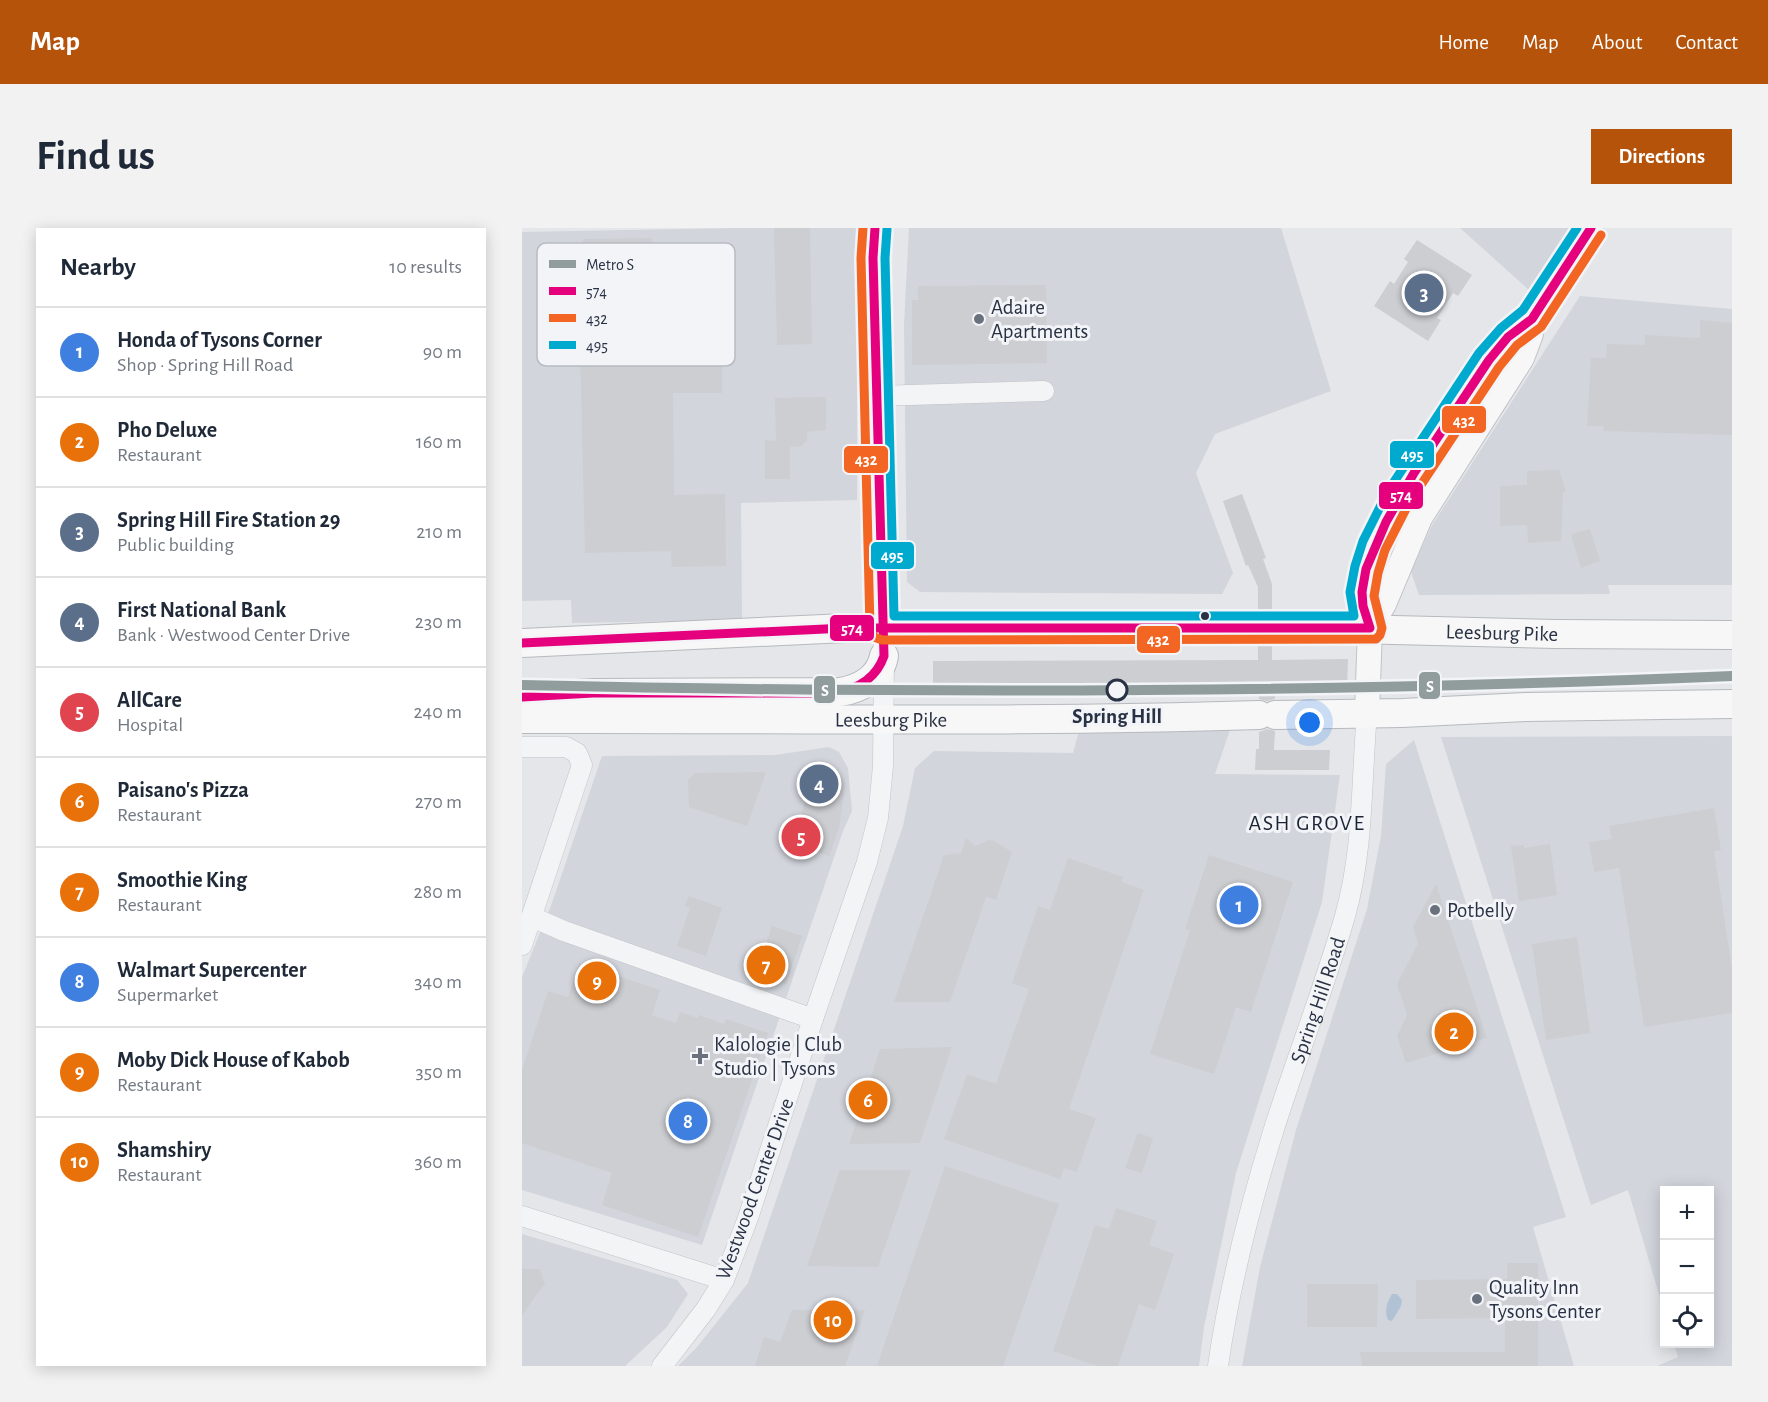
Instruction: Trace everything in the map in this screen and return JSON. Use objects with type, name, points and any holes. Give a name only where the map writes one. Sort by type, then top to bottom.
[{"type":"highway","name":"Leesburg Pike","points":[[522,643],[846,628],[1265,627],[1555,634],[1732,635]]},
{"type":"highway","points":[[522,697],[592,693],[835,693],[852,689],[873,677],[880,668],[884,656]]},
{"type":"highway","name":"Leesburg Pike","points":[[522,719],[676,717],[884,720],[1402,713],[1526,707],[1732,704]]},
{"type":"main road","name":"Spring Hill Road","points":[[1367,713],[1370,628],[1384,604],[1408,542],[1425,508],[1522,358],[1531,334],[1532,319],[1591,228]]},
{"type":"street","name":"Westwood Center Drive","points":[[662,1366],[706,1310],[724,1280],[752,1208],[867,862],[878,818],[883,766],[884,656],[873,258],[875,228]]},
{"type":"street","points":[[876,396],[1044,391]]},
{"type":"street","name":"Spring Hill Road","points":[[1218,1366],[1257,1184],[1345,915],[1360,836],[1367,713]]},
{"type":"street","points":[[522,747],[566,747],[577,753],[582,765],[522,945]]},
{"type":"street","points":[[532,917],[570,933],[813,1019]]},
{"type":"street","points":[[522,1216],[724,1280]]},
{"type":"shaded area","points":[[857,228],[857,500],[741,503],[742,620],[572,623],[571,600],[522,601],[522,232]]},
{"type":"shaded area","points":[[909,228],[1281,228],[1331,391],[1215,434],[1196,473],[1233,573],[1222,594],[920,592],[907,582],[904,325]]},
{"type":"shaded area","points":[[1460,228],[1572,228],[1529,290]]},
{"type":"shaded area","points":[[1580,296],[1732,309],[1732,585],[1608,585],[1610,594],[1419,595],[1411,572],[1431,527]]},
{"type":"shaded area","points":[[1080,727],[1231,727],[1215,774],[1340,775],[1322,902],[1236,1173],[1204,1327],[1199,1366],[678,1366],[697,1347],[748,1283],[903,826],[915,768],[934,751],[1073,753]]},
{"type":"shaded area","points":[[1732,736],[1732,1366],[1657,1366],[1678,1357],[1675,1348],[1714,1348],[1714,1186],[1660,1186],[1660,1298],[1628,1190],[1591,1205],[1441,737]]},
{"type":"shaded area","points":[[1414,740],[1566,1217],[1533,1227],[1574,1366],[1242,1366],[1260,1267],[1296,1130],[1367,909],[1381,836],[1386,764]]},
{"type":"shaded area","points":[[829,747],[839,752],[848,768],[852,811],[843,831],[702,1245],[522,1190],[522,977],[552,903],[602,756],[775,755]]},
{"type":"shaded area","points":[[522,1234],[677,1280],[688,1294],[667,1327],[625,1366],[522,1366]]},
{"type":"water","points":[[1392,1294],[1397,1294],[1402,1300],[1392,1321],[1388,1320],[1386,1310]]},
{"type":"building","points":[[774,228],[810,228],[812,344],[777,345]]},
{"type":"building","points":[[652,238],[652,243],[583,243],[583,239]]},
{"type":"building","points":[[1417,240],[1472,275],[1458,296],[1453,293],[1437,318],[1441,320],[1428,341],[1374,306],[1390,281],[1394,284],[1408,262],[1404,259]]},
{"type":"building","name":"Adaire Apartments","points":[[1046,285],[1047,363],[912,365],[912,300],[918,300],[918,286]]},
{"type":"building","points":[[1700,320],[1732,323],[1732,435],[1604,431],[1603,426],[1587,426],[1591,358],[1606,358],[1607,344],[1645,345],[1645,335],[1700,338]]},
{"type":"building","points":[[581,366],[722,366],[722,393],[673,393],[674,495],[725,494],[726,566],[672,567],[671,551],[585,553]]},
{"type":"building","points":[[826,397],[826,430],[807,432],[807,440],[802,446],[790,447],[790,479],[765,479],[765,440],[776,441],[775,398]]},
{"type":"building","points":[[1559,470],[1566,492],[1563,492],[1561,541],[1528,543],[1527,525],[1500,526],[1500,486],[1527,485],[1527,471]]},
{"type":"building","points":[[1242,494],[1266,558],[1263,559],[1272,584],[1272,611],[1258,610],[1258,587],[1248,565],[1246,566],[1223,501]]},
{"type":"building","points":[[1590,529],[1600,561],[1581,568],[1571,534]]},
{"type":"building","points":[[1265,642],[1272,644],[1272,660],[1348,659],[1347,692],[1275,692],[1275,699],[1267,701],[1259,699],[1259,692],[933,695],[933,661],[1258,660],[1258,644]]},
{"type":"building","points":[[1267,729],[1275,731],[1274,750],[1330,750],[1329,770],[1255,770],[1259,732]]},
{"type":"building","points":[[816,771],[834,772],[842,778],[845,785],[839,828],[829,856],[791,843]]},
{"type":"building","points":[[766,772],[747,826],[689,807],[688,780],[695,773]]},
{"type":"building","points":[[1714,808],[1721,850],[1714,851],[1732,969],[1732,1013],[1644,1027],[1619,868],[1594,872],[1589,842],[1612,839],[1609,826]]},
{"type":"building","points":[[966,838],[975,846],[989,840],[994,841],[1012,852],[996,900],[986,897],[950,1002],[894,1002],[944,855],[961,853]]},
{"type":"building","points":[[1550,844],[1557,895],[1519,901],[1511,846],[1524,845],[1524,848]]},
{"type":"building","points":[[1209,855],[1293,882],[1251,1012],[1236,1007],[1214,1074],[1150,1054],[1190,930],[1185,929]]},
{"type":"building","points":[[1068,858],[1123,877],[1122,882],[1144,890],[1069,1109],[1096,1118],[1077,1172],[1064,1168],[1060,1179],[944,1139],[967,1074],[996,1084],[1029,989],[1012,983],[1038,906],[1050,910]]},
{"type":"building","points":[[1436,884],[1487,1038],[1406,1063],[1397,1036],[1407,1015],[1397,984],[1418,944],[1413,927]]},
{"type":"building","points":[[689,896],[722,908],[706,956],[677,946],[690,908],[685,906]]},
{"type":"building","points":[[772,926],[802,936],[786,984],[756,974]]},
{"type":"building","points":[[1577,937],[1590,1033],[1546,1040],[1532,944]]},
{"type":"building","points":[[579,963],[660,990],[652,1015],[676,1023],[680,1012],[698,1018],[699,1015],[724,1024],[726,1019],[768,1033],[698,1237],[602,1205],[612,1173],[522,1143],[522,1070],[548,991],[568,997]]},
{"type":"building","points":[[952,1047],[920,1143],[849,1144],[880,1049]]},
{"type":"building","points":[[1138,1133],[1153,1138],[1142,1173],[1125,1168]]},
{"type":"building","points":[[945,1166],[1059,1204],[1003,1366],[877,1366]]},
{"type":"building","points":[[840,1170],[911,1170],[878,1267],[807,1266]]},
{"type":"building","points":[[1116,1208],[1157,1221],[1149,1245],[1174,1254],[1155,1310],[1139,1304],[1118,1366],[1097,1366],[1053,1351],[1095,1225],[1109,1229]]},
{"type":"building","name":"Quality Inn Tysons Center","points":[[1507,1263],[1538,1263],[1538,1366],[1362,1366],[1360,1352],[1505,1352],[1505,1318],[1416,1319],[1416,1280],[1507,1279]]},
{"type":"building","points":[[522,1269],[540,1269],[545,1284],[522,1316]]},
{"type":"building","points":[[1307,1284],[1378,1284],[1377,1327],[1307,1327]]},
{"type":"building","points":[[792,1310],[865,1310],[845,1366],[755,1366],[764,1337],[780,1342]]},
{"type":"metro line","name":"S","points":[[522,685],[976,691],[1278,689],[1732,676]]},
{"type":"transit line","name":"432","points":[[863,228],[861,258],[870,628],[874,637],[882,640],[1376,639],[1382,628],[1374,596],[1378,573],[1385,550],[1409,503],[1499,367],[1517,345],[1541,327],[1601,235]]},
{"type":"transit line","name":"574","points":[[522,697],[593,693],[835,693],[859,686],[876,671],[884,656],[873,258],[875,228]]},
{"type":"transit line","name":"495","points":[[887,229],[885,258],[894,616],[1354,616],[1350,592],[1355,566],[1363,541],[1388,491],[1479,353],[1501,328],[1523,310],[1577,228]]},
{"type":"transit line","name":"574","points":[[522,643],[846,628],[1370,628],[1363,606],[1362,592],[1366,569],[1386,522],[1414,473],[1489,360],[1508,337],[1532,319],[1591,228]]},
{"type":"place","name":"Spring Hill Fire Station 29","points":[[1424,293]]},
{"type":"place","name":"Adaire Apartments","points":[[979,319]]},
{"type":"place","name":"Spring Hill","points":[[1117,690]]},
{"type":"place","name":"First National Bank","points":[[819,784]]},
{"type":"place","name":"AllCare","points":[[801,837]]},
{"type":"place","name":"Honda of Tysons Corner","points":[[1239,905]]},
{"type":"place","name":"Potbelly","points":[[1435,910]]},
{"type":"place","name":"Smoothie King","points":[[766,965]]},
{"type":"place","name":"Moby Dick House of Kabob","points":[[597,981]]},
{"type":"place","name":"Pho Deluxe","points":[[1454,1032]]},
{"type":"place","name":"Kalologie | Club Studio | Tysons","points":[[700,1056]]},
{"type":"place","name":"Paisano's Pizza","points":[[868,1100]]},
{"type":"place","name":"Walmart Supercenter","points":[[688,1121]]},
{"type":"place","name":"Quality Inn Tysons Center","points":[[1477,1299]]},
{"type":"place","name":"Shamshiry","points":[[833,1320]]},
{"type":"district","name":"ASH GROVE","points":[[1307,823]]}]
